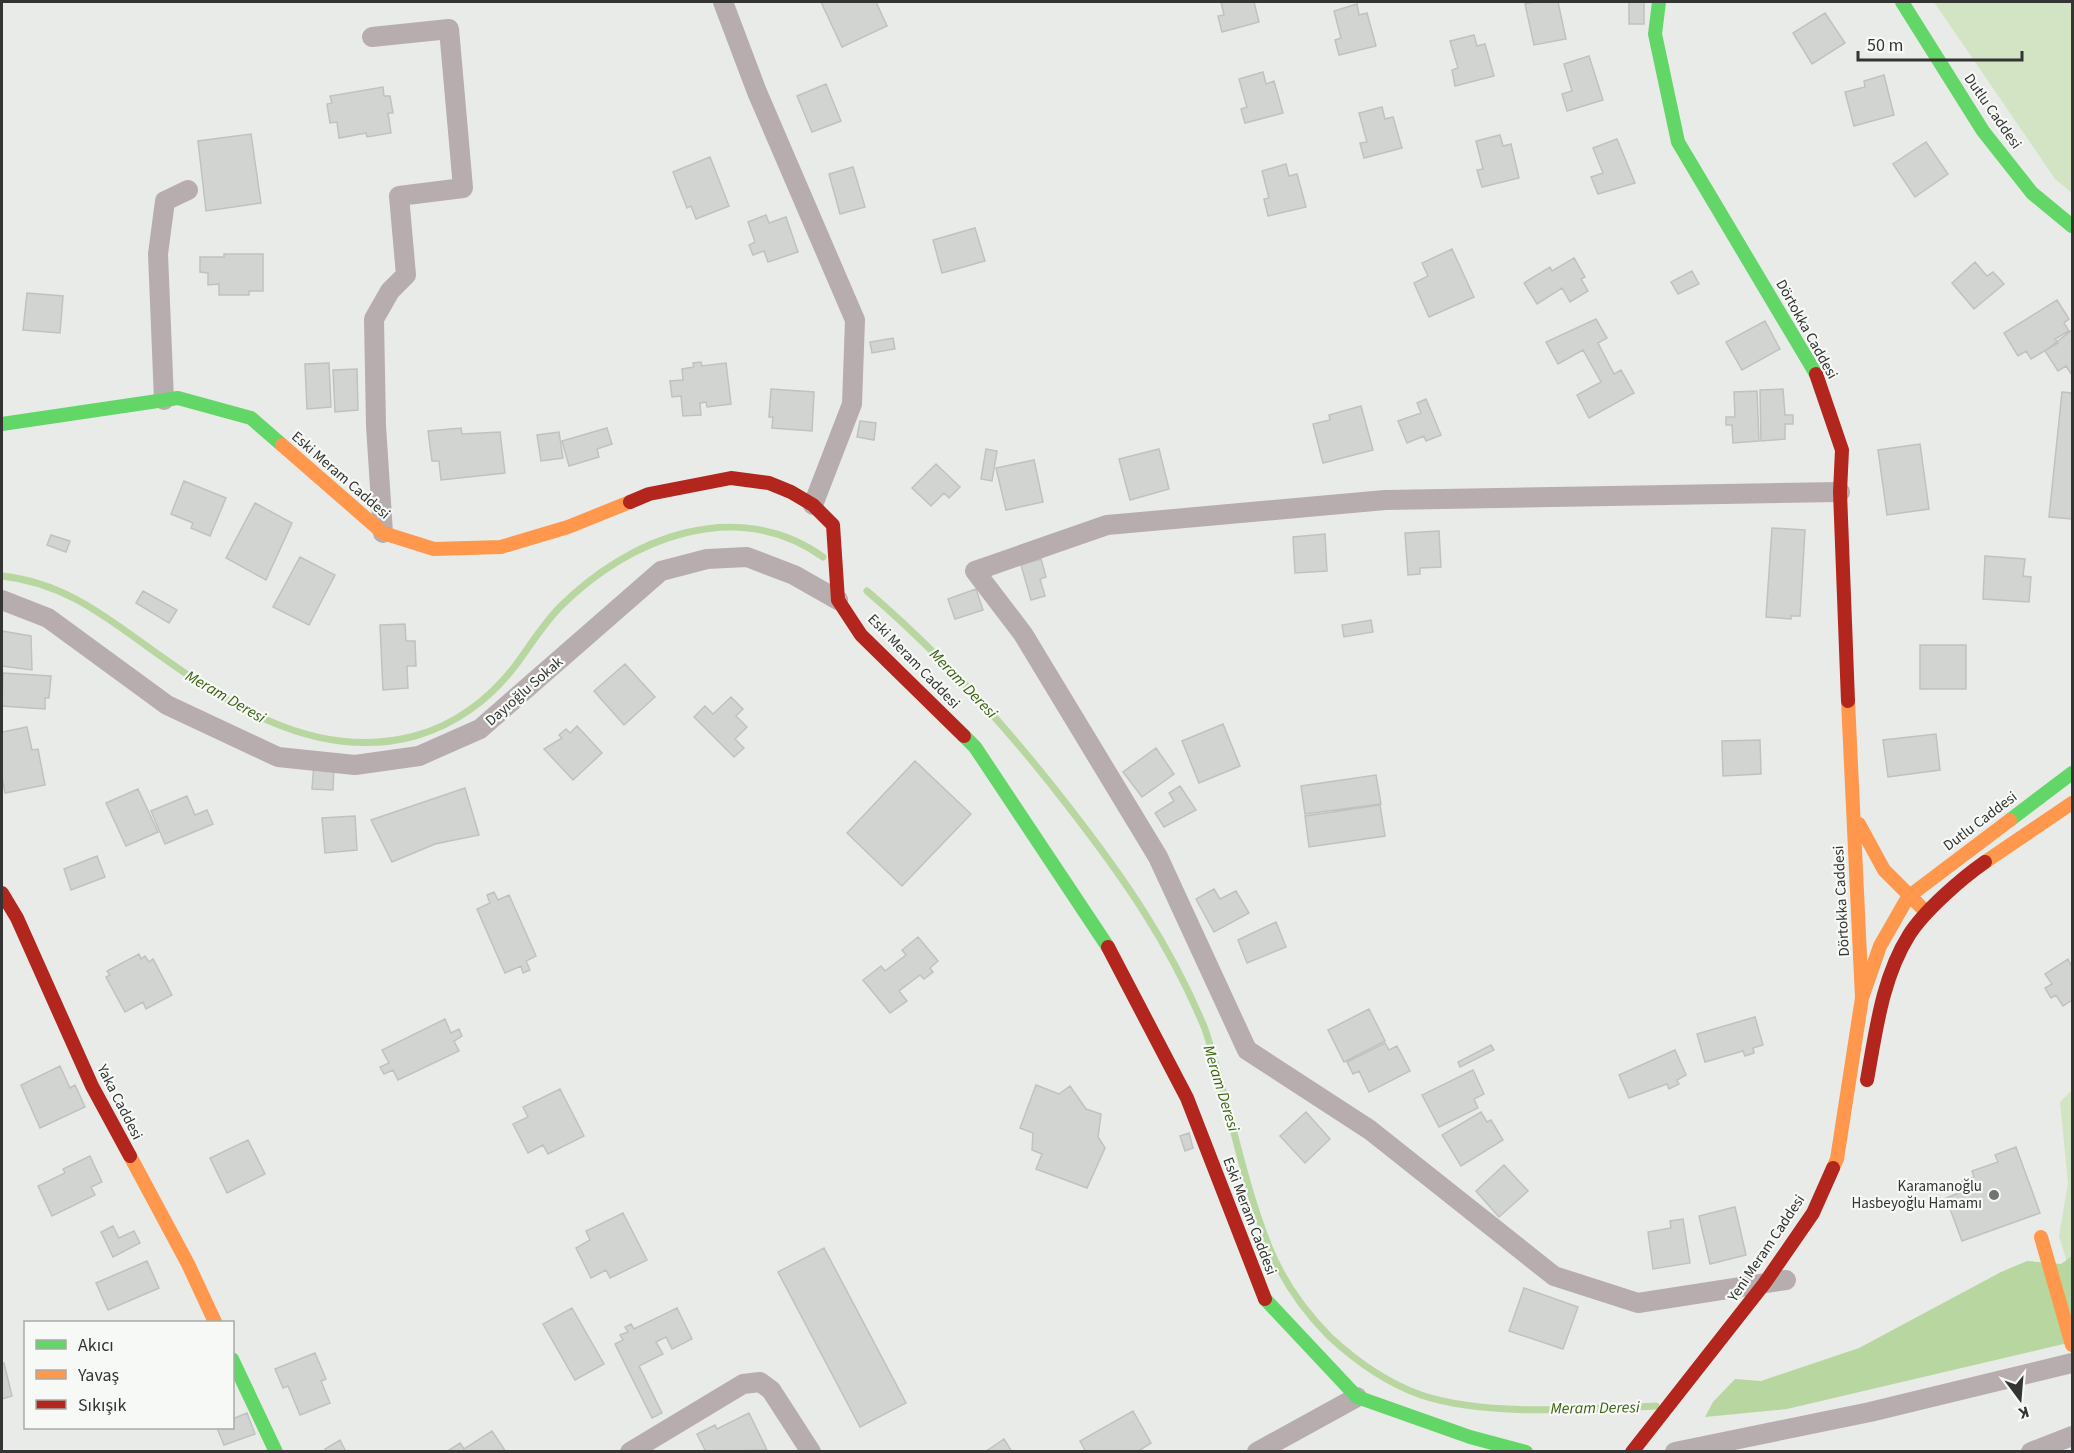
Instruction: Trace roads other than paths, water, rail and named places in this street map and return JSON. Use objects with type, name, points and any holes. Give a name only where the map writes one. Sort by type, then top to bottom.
[{"type":"street","points":[[723,2],[757,92],[855,320],[852,404],[813,505]]},
{"type":"street","name":"Dörtokka Caddesi","points":[[1659,2],[1655,34],[1678,142],[1817,376],[1842,450],[1840,492],[1862,998]]},
{"type":"street","name":"Dutlu Caddesi","points":[[1902,2],[1983,131],[2032,193],[2073,226]]},
{"type":"street","name":"Dutlu Caddesi","points":[[1916,2],[1991,126],[2060,207],[2073,216]]},
{"type":"street","points":[[372,38],[449,29],[463,188],[399,196],[406,275],[390,291],[374,319],[376,426],[383,533]]},
{"type":"street","points":[[164,400],[158,254],[165,201],[188,190]]},
{"type":"street","name":"Eski Meram Caddesi","points":[[2,424],[178,398],[251,418],[383,533],[434,549],[501,548],[568,527],[649,494],[731,478],[769,483],[813,505],[833,525],[838,600],[861,635],[975,747],[1111,951],[1187,1098],[1263,1297],[1357,1397],[1470,1437],[1526,1452]]},
{"type":"street","points":[[1789,1276],[1768,1292],[1638,1303],[1554,1276],[1370,1130],[1246,1050],[1158,857],[1023,634],[975,571],[1107,525],[1385,500],[1840,492]]},
{"type":"street","name":"Dayıoğlu Sokak","points":[[2,600],[48,618],[167,705],[278,757],[355,765],[419,756],[480,729],[661,571],[707,559],[747,557],[794,575],[838,600]]},
{"type":"street","name":"Dutlu Caddesi","points":[[1908,897],[2073,773]]},
{"type":"street","name":"Dörtokka Caddesi","points":[[1852,803],[1875,858],[1908,897],[1929,913]]},
{"type":"street","points":[[1865,1092],[1884,992],[1909,933],[1960,879],[2073,803]]},
{"type":"street","name":"Yaka Caddesi","points":[[2,893],[17,918],[92,1086],[188,1264],[214,1321]]},
{"type":"street","name":"Yeni Meram Caddesi","points":[[1632,1452],[1768,1292],[1813,1213],[1837,1160],[1862,998],[1880,946],[1908,897]]},
{"type":"street","points":[[1815,1235],[1831,1209]]},
{"type":"street","points":[[2041,1237],[2072,1346]]},
{"type":"street","points":[[234,1363],[276,1452]]},
{"type":"street","points":[[1675,1452],[1870,1412],[2073,1363]]},
{"type":"street","points":[[630,1452],[743,1384],[760,1382],[771,1390],[811,1452]]},
{"type":"street","points":[[1257,1452],[1357,1397]]},
{"type":"street","points":[[2031,1452],[2073,1436]]},
{"type":"waterway","name":"Meram Deresi","points":[[2,576],[41,584],[76,599],[109,619],[203,685],[269,721],[304,734],[340,741],[377,742],[415,736],[430,731],[471,709],[505,678],[561,606],[619,561],[652,544],[686,533],[721,528],[755,529],[790,539],[823,557]]},
{"type":"waterway","name":"Meram Deresi","points":[[867,591],[922,641],[998,720],[1089,833],[1127,886],[1161,940],[1177,968],[1205,1029],[1251,1194],[1269,1247],[1295,1295],[1330,1337],[1384,1378],[1421,1395],[1447,1402],[1537,1410],[1656,1406]]},
{"type":"place","name":"Karamanoğlu Hasbeyoğlu Hamamı","points":[[1994,1195]]}]
